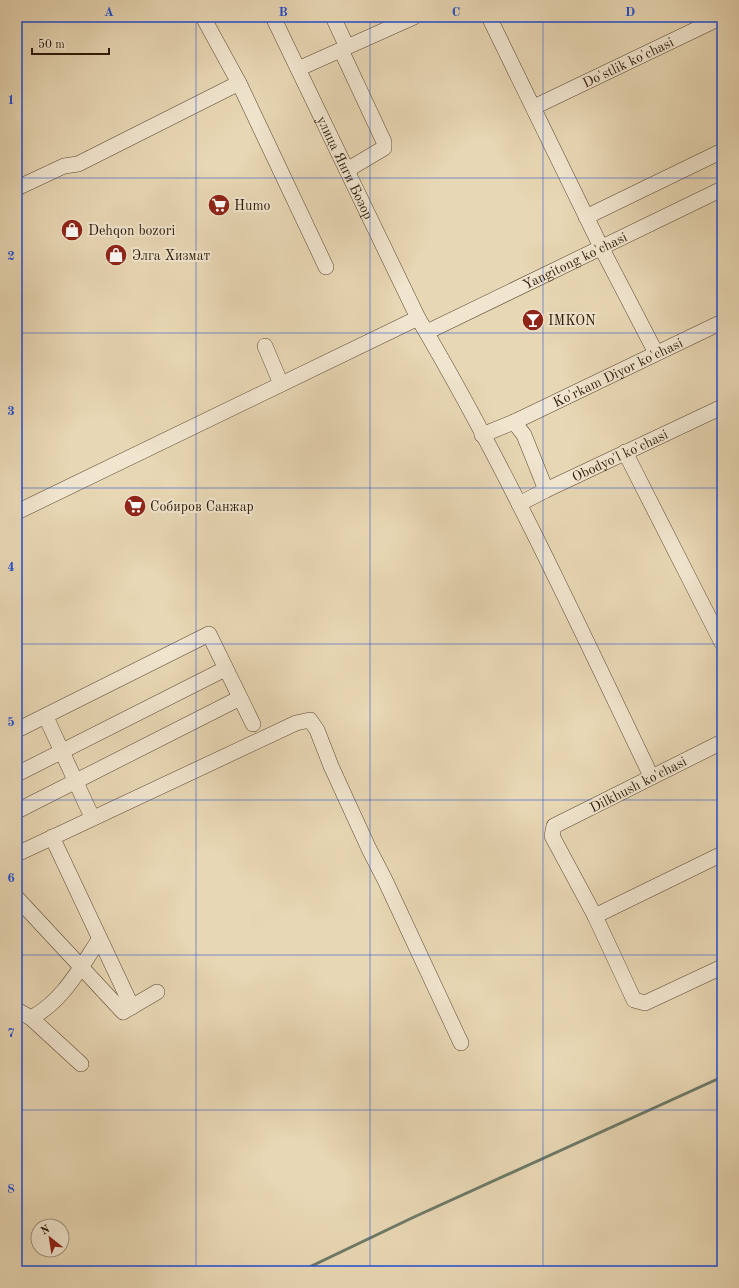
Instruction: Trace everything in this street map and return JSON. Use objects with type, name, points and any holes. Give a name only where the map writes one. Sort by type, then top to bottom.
[{"type":"street","points":[[203,17],[239,83],[326,268]]},
{"type":"street","name":"улица Янги Бозор","points":[[273,17],[418,318],[427,332],[527,518],[652,776]]},
{"type":"street","points":[[334,17],[344,48],[384,142],[384,148],[347,170]]},
{"type":"street","points":[[298,69],[414,17]]},
{"type":"street","points":[[489,17],[534,107],[586,217],[656,353]]},
{"type":"street","name":"Do'stlik ko'chasi","points":[[534,107],[722,18]]},
{"type":"street","points":[[17,188],[64,166],[78,164],[239,83]]},
{"type":"street","points":[[586,217],[722,151]]},
{"type":"street","name":"Yangitong ko'chasi","points":[[427,332],[722,189]]},
{"type":"street","points":[[17,512],[418,318]]},
{"type":"street","name":"Ko'rkam Diyor ko'chasi","points":[[482,435],[514,422],[722,322]]},
{"type":"street","points":[[265,346],[281,384]]},
{"type":"street","name":"Obodyo'l ko'chasi","points":[[519,504],[625,452],[722,407]]},
{"type":"street","points":[[514,422],[524,435],[546,490]]},
{"type":"street","points":[[625,452],[722,643]]},
{"type":"street","points":[[17,730],[209,634],[253,724]]},
{"type":"street","points":[[17,774],[225,669]]},
{"type":"street","points":[[17,811],[240,698]]},
{"type":"street","points":[[46,716],[61,752],[92,817]]},
{"type":"street","points":[[17,854],[92,817],[296,723],[310,720],[317,730],[331,766],[369,849],[461,1043]]},
{"type":"street","name":"Dilkhush ko'chasi","points":[[595,916],[552,836],[554,826],[722,742]]},
{"type":"street","points":[[52,837],[99,940],[132,1007]]},
{"type":"street","points":[[722,854],[595,916],[634,1000],[645,1003],[722,967]]},
{"type":"street","points":[[17,898],[80,967],[124,1012],[157,992]]},
{"type":"street","points":[[31,1018],[56,1001],[99,940]]},
{"type":"street","points":[[17,1010],[31,1018],[81,1064]]},
{"type":"waterway","points":[[301,1271],[414,1217],[722,1077]]},
{"type":"place","name":"Humo","points":[[219,205]]},
{"type":"place","name":"Dehqon bozori","points":[[72,230]]},
{"type":"place","name":"Элга Хизмат","points":[[116,255]]},
{"type":"place","name":"IMKON","points":[[533,320]]},
{"type":"place","name":"Собиров Санжар","points":[[135,506]]}]
